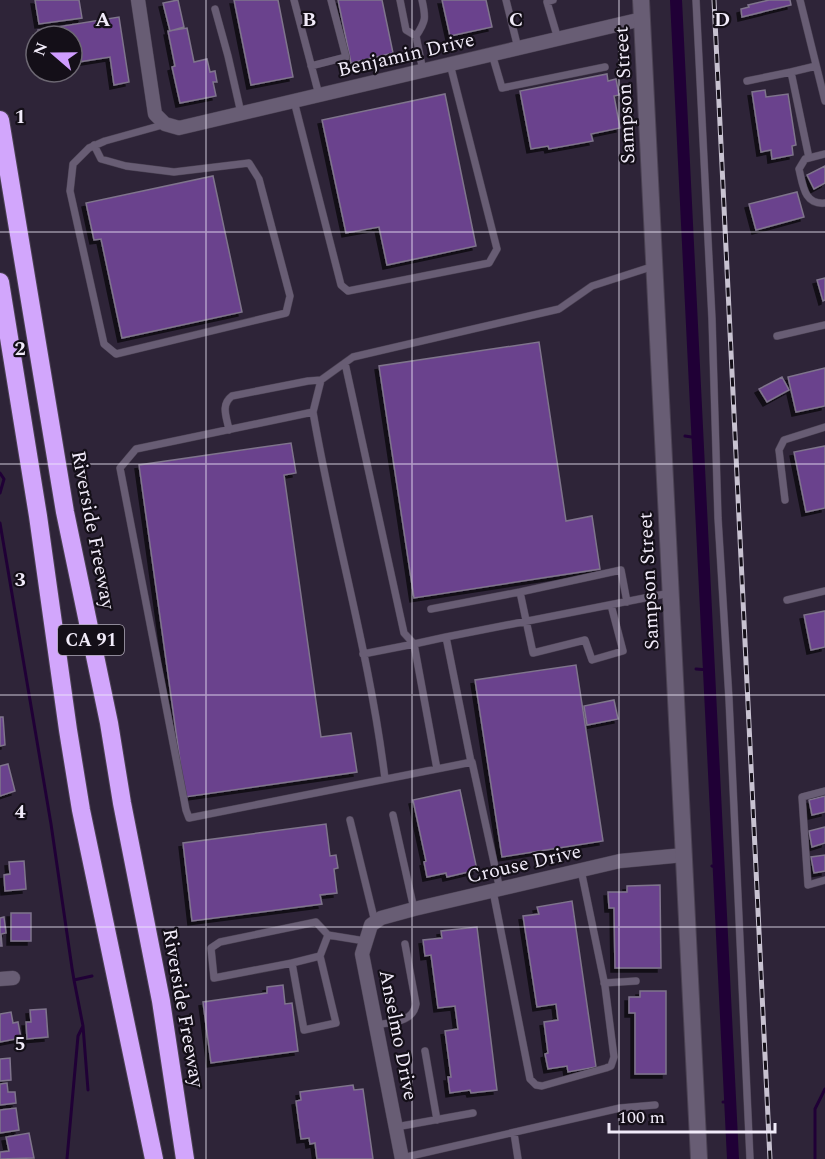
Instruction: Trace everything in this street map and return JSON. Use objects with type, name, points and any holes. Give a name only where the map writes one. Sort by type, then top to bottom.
[{"type":"highway","name":"Riverside Freeway","points":[[0,120],[65,512],[109,723],[122,803],[161,1001],[184,1159]]},
{"type":"highway","name":"CA 91","points":[[0,282],[38,516],[81,810],[153,1157]]},
{"type":"highway","points":[[161,1001],[198,1159]]},
{"type":"street","points":[[138,0],[155,114],[172,126]]},
{"type":"street","name":"Sampson Street","points":[[641,0],[699,1159]]},
{"type":"street","name":"Benjamin Drive","points":[[172,126],[294,101],[642,19]]},
{"type":"street","name":"Crouse Drive","points":[[375,922],[381,918],[414,909],[620,861],[684,855]]},
{"type":"street","name":"Anselmo Drive","points":[[375,922],[371,925],[362,954],[402,1159]]},
{"type":"lane","points":[[294,0],[319,95]]},
{"type":"lane","points":[[310,66],[346,57],[331,0]]},
{"type":"lane","points":[[400,0],[406,30],[416,36]]},
{"type":"lane","points":[[422,0],[426,16],[416,36],[423,70]]},
{"type":"lane","points":[[506,0],[518,48]]},
{"type":"lane","points":[[696,0],[711,307],[718,518],[750,1159]]},
{"type":"lane","points":[[800,0],[825,101]]},
{"type":"lane","points":[[549,1],[558,39]]},
{"type":"lane","points":[[215,9],[241,113]]},
{"type":"lane","points":[[492,54],[502,88],[605,67]]},
{"type":"lane","points":[[294,101],[341,285],[348,291],[489,263],[496,249],[450,64]]},
{"type":"lane","points":[[747,81],[816,66]]},
{"type":"lane","points":[[791,72],[809,158]]},
{"type":"lane","points":[[94,145],[101,159],[126,166],[174,172],[249,163],[259,179],[290,296],[286,313],[116,354],[104,344],[70,191],[73,164],[89,147],[94,145],[172,126]]},
{"type":"lane","points":[[825,154],[809,158],[801,163],[799,169],[805,193],[810,200],[825,203]]},
{"type":"lane","points":[[229,430],[225,402],[232,396],[321,380],[353,357],[559,309],[592,286],[655,266]]},
{"type":"lane","points":[[777,336],[825,325]]},
{"type":"lane","points":[[345,363],[404,633],[414,644],[437,769]]},
{"type":"lane","points":[[321,380],[313,412],[322,467],[378,725],[385,779]]},
{"type":"lane","points":[[313,412],[136,449],[120,468],[183,799],[189,818],[471,762]]},
{"type":"lane","points":[[785,500],[779,450],[784,440],[825,428]]},
{"type":"lane","points":[[431,609],[621,570],[627,602]]},
{"type":"lane","points":[[787,600],[825,591]]},
{"type":"lane","points":[[520,592],[533,653],[585,640],[592,660],[623,651],[611,605]]},
{"type":"lane","points":[[363,654],[671,593]]},
{"type":"lane","points":[[446,637],[497,890],[530,1079],[532,1083],[542,1086],[611,1066],[614,1057],[604,983],[581,870]]},
{"type":"lane","points":[[825,791],[802,796],[808,885],[825,880]]},
{"type":"lane","points":[[393,815],[414,909]]},
{"type":"lane","points":[[350,820],[375,922]]},
{"type":"lane","points":[[321,956],[214,978],[211,948],[220,942],[316,922],[328,935],[365,941]]},
{"type":"lane","points":[[292,963],[304,1030],[336,1023],[321,956],[328,935]]},
{"type":"lane","points":[[376,1025],[406,1019],[415,1011],[416,1004],[405,944]]},
{"type":"lane","points":[[604,983],[636,981]]},
{"type":"lane","points":[[425,1052],[437,1120]]},
{"type":"lane","points":[[402,1159],[620,1108],[656,1105]]},
{"type":"lane","points":[[396,1127],[472,1113]]},
{"type":"lane","points":[[514,1133],[518,1159]]},
{"type":"building","points":[[35,0],[79,0],[82,18],[39,24]]},
{"type":"building","points":[[178,0],[184,27],[170,31],[163,3]]},
{"type":"building","points":[[234,0],[278,0],[293,77],[251,85]]},
{"type":"building","points":[[338,0],[382,0],[393,53],[351,63]]},
{"type":"building","points":[[442,0],[486,0],[492,27],[450,36]]},
{"type":"building","points":[[769,0],[790,0],[791,5],[742,17],[741,9]]},
{"type":"building","points":[[119,17],[129,82],[114,85],[110,57],[84,61],[84,24],[75,24]]},
{"type":"building","points":[[187,28],[194,62],[207,59],[210,72],[215,71],[217,82],[213,82],[216,96],[180,103],[172,67],[175,66],[168,31]]},
{"type":"building","points":[[607,74],[608,81],[616,79],[619,95],[614,96],[620,128],[591,134],[593,141],[549,149],[548,146],[531,149],[520,91]]},
{"type":"building","points":[[765,90],[766,97],[788,94],[796,145],[792,146],[793,155],[772,159],[771,150],[761,152],[752,92]]},
{"type":"building","points":[[445,94],[476,246],[387,265],[379,227],[346,233],[322,120]]},
{"type":"building","points":[[825,166],[825,183],[814,189],[807,175]]},
{"type":"building","points":[[213,176],[242,312],[122,338],[101,239],[94,240],[86,203]]},
{"type":"building","points":[[797,192],[804,217],[756,230],[749,204]]},
{"type":"building","points":[[825,278],[825,300],[823,301],[817,280]]},
{"type":"building","points":[[539,342],[566,521],[592,516],[600,569],[414,598],[379,366]]},
{"type":"building","points":[[825,368],[825,406],[796,412],[788,377]]},
{"type":"building","points":[[782,377],[789,390],[767,402],[759,389]]},
{"type":"building","points":[[291,443],[296,473],[284,475],[321,737],[351,733],[357,772],[185,797],[139,465]]},
{"type":"building","points":[[825,446],[825,508],[806,512],[794,452]]},
{"type":"building","points":[[825,611],[825,647],[811,650],[804,615]]},
{"type":"building","points":[[576,665],[603,841],[502,857],[475,680]]},
{"type":"building","points":[[614,700],[618,719],[587,725],[584,706]]},
{"type":"building","points":[[0,717],[3,717],[5,745],[0,746]]},
{"type":"building","points":[[8,764],[15,791],[0,796],[0,766]]},
{"type":"building","points":[[460,790],[477,870],[447,877],[446,873],[427,877],[424,862],[426,861],[413,800]]},
{"type":"building","points":[[825,796],[825,812],[812,815],[809,800]]},
{"type":"building","points":[[326,824],[330,856],[336,855],[338,868],[334,869],[337,893],[320,895],[322,904],[192,921],[183,843]]},
{"type":"building","points":[[825,827],[825,843],[812,847],[809,831]]},
{"type":"building","points":[[825,855],[825,871],[814,873],[811,857]]},
{"type":"building","points":[[24,861],[26,889],[5,891],[4,875],[10,874],[9,862]]},
{"type":"building","points":[[660,885],[661,968],[615,968],[614,908],[609,908],[608,892],[627,892],[627,886]]},
{"type":"building","points":[[572,901],[596,1067],[568,1072],[567,1066],[548,1069],[544,1022],[558,1020],[556,1004],[537,1007],[523,916],[539,914],[537,907]]},
{"type":"building","points":[[11,913],[31,913],[31,941],[11,941]]},
{"type":"building","points":[[4,917],[6,933],[1,934],[2,946],[0,946],[0,918]]},
{"type":"building","points":[[477,927],[497,1090],[450,1093],[448,1077],[451,1077],[445,1031],[458,1029],[455,1006],[438,1008],[431,955],[425,956],[423,940],[442,938],[441,931]]},
{"type":"building","points":[[283,985],[285,1004],[292,1003],[298,1051],[211,1063],[203,1002],[267,993],[267,987]]},
{"type":"building","points":[[640,991],[666,991],[666,1074],[635,1074],[635,1013],[629,1013],[629,997],[640,997]]},
{"type":"building","points":[[46,1009],[48,1037],[27,1039],[26,1022],[31,1022],[30,1010]]},
{"type":"building","points":[[11,1012],[13,1023],[18,1022],[21,1038],[0,1042],[0,1014]]},
{"type":"building","points":[[10,1058],[11,1080],[0,1081],[0,1059]]},
{"type":"building","points":[[7,1083],[8,1092],[15,1092],[16,1103],[0,1105],[0,1084]]},
{"type":"building","points":[[353,1085],[354,1090],[363,1089],[373,1159],[317,1159],[315,1143],[310,1144],[309,1138],[301,1139],[296,1101],[301,1100],[300,1092]]},
{"type":"building","points":[[16,1108],[19,1130],[0,1133],[0,1110]]},
{"type":"building","points":[[29,1133],[34,1158],[0,1159],[0,1152],[9,1151],[6,1137]]},
{"type":"waterway","points":[[676,0],[733,1159]]},
{"type":"waterway","points":[[685,436],[698,438]]},
{"type":"waterway","points":[[0,473],[4,479],[0,493]]},
{"type":"waterway","points":[[0,523],[51,824],[74,980],[92,976]]},
{"type":"waterway","points":[[696,669],[709,670]]},
{"type":"waterway","points":[[712,866],[719,868]]},
{"type":"waterway","points":[[67,1159],[78,1036],[83,1026],[74,980]]},
{"type":"waterway","points":[[83,1026],[88,1090]]},
{"type":"waterway","points":[[815,1159],[815,1109],[825,1089]]},
{"type":"waterway","points":[[723,1102],[730,1102]]},
{"type":"railway","points":[[714,0],[770,1159]]}]
